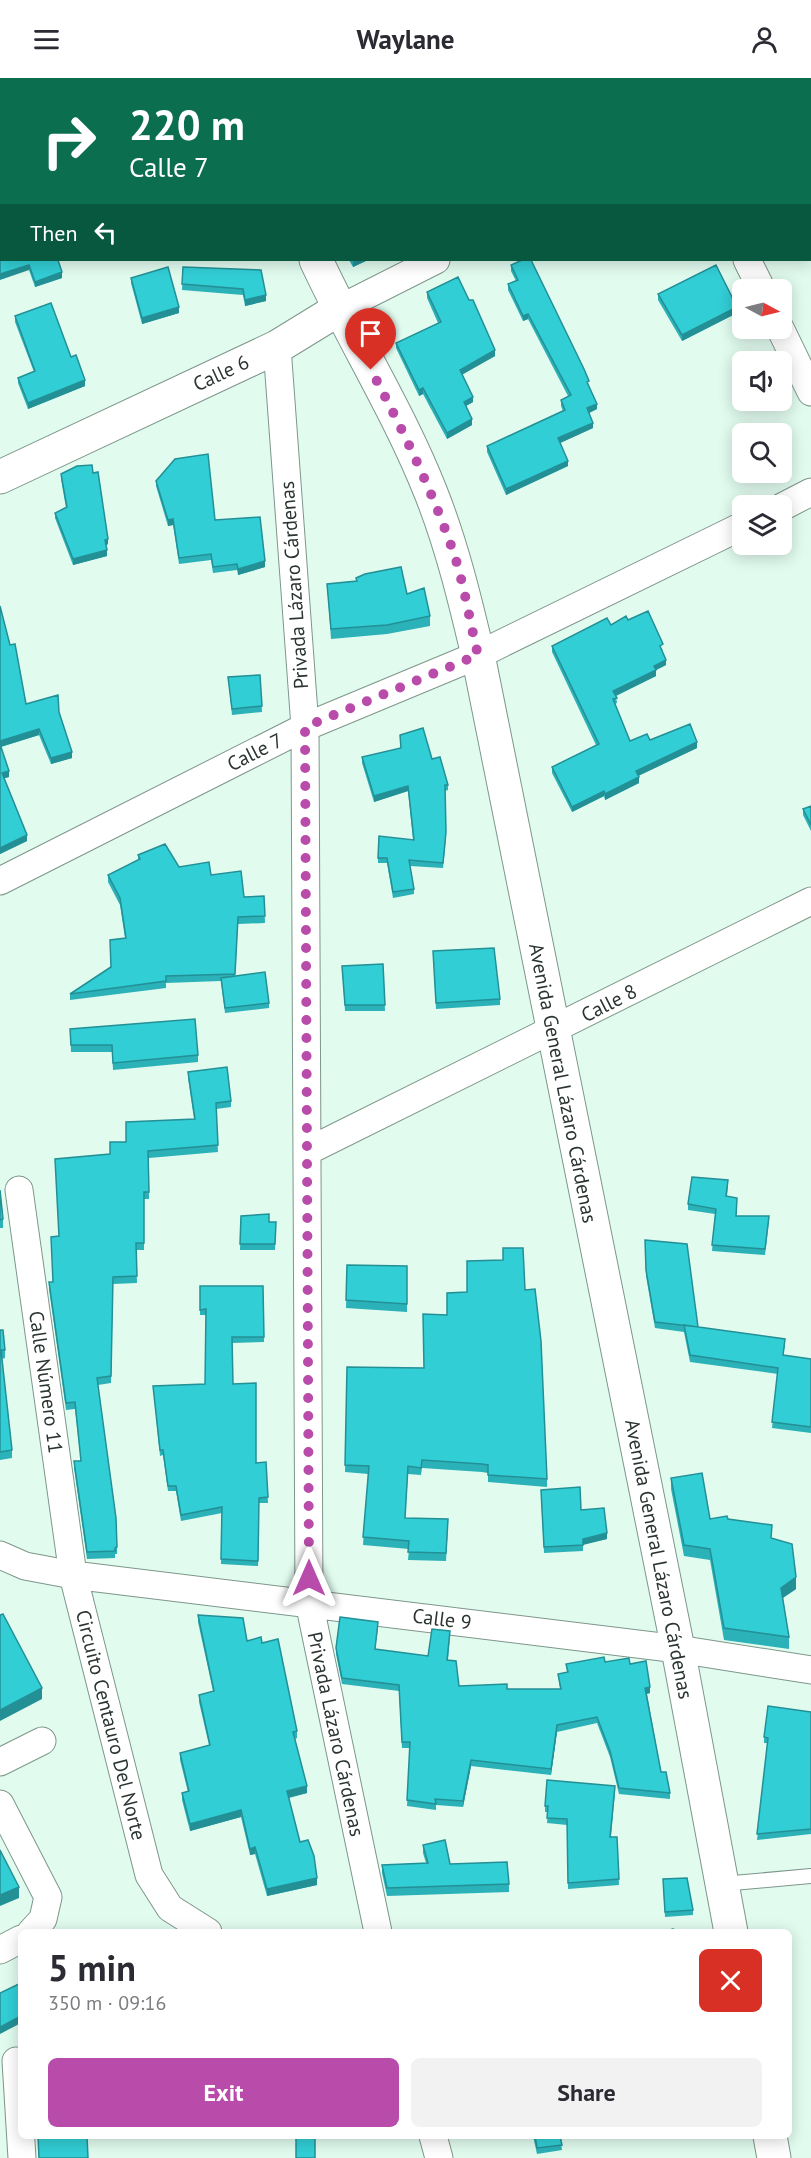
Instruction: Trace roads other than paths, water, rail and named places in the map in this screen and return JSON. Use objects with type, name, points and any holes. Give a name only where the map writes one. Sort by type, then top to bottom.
[{"type":"main road","name":"Avenida General Lázaro Cárdenas","points":[[316,261],[339,309],[403,430],[430,492],[455,559],[478,655],[678,1649],[730,1929]]},
{"type":"main road","name":"Calle 6","points":[[0,477],[277,347],[339,309]]},
{"type":"main road","points":[[771,2139],[774,2158]]},
{"type":"street","name":"Calle 6","points":[[339,309],[434,261]]},
{"type":"street","points":[[748,261],[756,279]]},
{"type":"street","points":[[785,339],[811,392]]},
{"type":"street","name":"Privada Lázaro Cárdenas","points":[[277,347],[305,727],[309,1602],[377,1929]]},
{"type":"street","points":[[792,502],[811,492]]},
{"type":"street","name":"Calle 7","points":[[0,881],[305,727],[478,655],[732,531]]},
{"type":"street","name":"Calle 8","points":[[308,1151],[553,1032],[811,901]]},
{"type":"street","name":"Calle Número 11","points":[[19,1190],[73,1575]]},
{"type":"street","name":"Calle 9","points":[[0,1555],[25,1566],[73,1575],[309,1602],[678,1649],[811,1670]]},
{"type":"street","name":"Circuito Centauro Del Norte","points":[[73,1575],[149,1875],[170,1908],[203,1929]]},
{"type":"street","points":[[0,1762],[42,1741]]},
{"type":"street","points":[[0,1804],[48,1897],[44,1919],[34,1929]]},
{"type":"street","points":[[0,1950],[18,1941]]},
{"type":"street","points":[[16,2061],[18,2093]]},
{"type":"street","points":[[21,2139],[22,2158]]},
{"type":"street","points":[[434,2139],[439,2158]]},
{"type":"lane","points":[[722,1884],[811,1876]]}]
